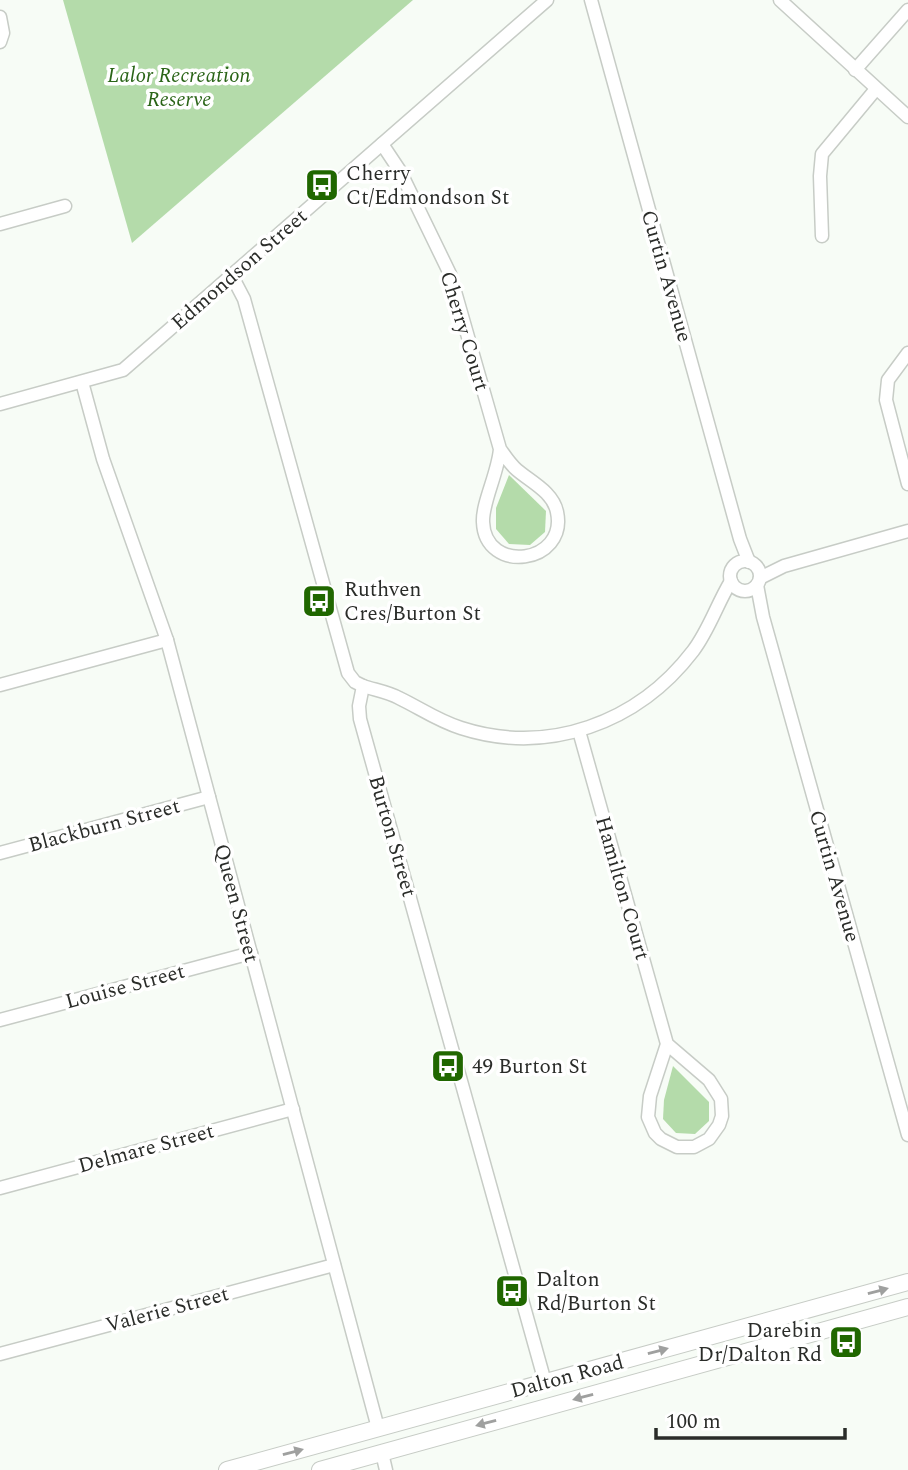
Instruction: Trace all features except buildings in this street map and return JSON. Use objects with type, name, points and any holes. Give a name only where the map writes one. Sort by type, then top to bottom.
[{"type":"main road","name":"Dalton Road","points":[[227,1470],[908,1282]]},
{"type":"main road","name":"Dalton Road","points":[[320,1470],[908,1307]]},
{"type":"main road","name":"Burton Street","points":[[545,1382],[552,1406]]},
{"type":"street","name":"Edmondson Street","points":[[0,404],[123,370],[547,0]]},
{"type":"street","points":[[780,0],[908,117]]},
{"type":"street","name":"Curtin Avenue","points":[[590,4],[908,1135]]},
{"type":"street","points":[[855,70],[908,10]]},
{"type":"street","points":[[0,17],[3,33],[0,42]]},
{"type":"street","points":[[822,236],[822,153],[876,89]]},
{"type":"street","name":"Cherry Court","points":[[382,144],[400,171],[450,274],[500,449],[499,466],[483,513],[486,536],[501,553],[511,557],[530,556],[549,545],[555,535],[557,510],[544,491],[514,468],[500,449]]},
{"type":"street","points":[[0,224],[65,206]]},
{"type":"street","points":[[232,276],[244,299],[348,673],[355,682],[363,686]]},
{"type":"street","points":[[908,353],[888,380],[886,400],[908,484]]},
{"type":"street","name":"Queen Street","points":[[82,382],[105,467],[167,640],[378,1428]]},
{"type":"street","points":[[717,608],[752,579],[784,566],[908,531]]},
{"type":"street","name":"Curtin Avenue","points":[[363,686],[400,698],[436,719],[481,734],[532,738],[579,732],[615,718],[654,691],[694,650],[731,581],[740,539]]},
{"type":"street","points":[[735,565],[752,579]]},
{"type":"street","points":[[731,581],[752,579]]},
{"type":"street","points":[[0,685],[167,640]]},
{"type":"street","name":"Burton Street","points":[[363,686],[359,706],[360,719],[545,1382]]},
{"type":"street","name":"Hamilton Court","points":[[579,732],[667,1044]]},
{"type":"street","name":"Blackburn Street","points":[[0,853],[209,797]]},
{"type":"street","name":"Louise Street","points":[[0,1020],[251,953]]},
{"type":"street","points":[[667,1044],[709,1080],[721,1099],[722,1116],[719,1125],[709,1139],[694,1147],[677,1147],[661,1139],[655,1133],[648,1117],[650,1097],[667,1044]]},
{"type":"street","name":"Delmare Street","points":[[0,1188],[293,1109]]},
{"type":"street","name":"Valerie Street","points":[[0,1354],[334,1265]]},
{"type":"street","points":[[382,1453],[386,1470]]},
{"type":"green space","name":"Lalor Recreation Reserve","points":[[63,0],[413,0],[132,243]]},
{"type":"green space","points":[[509,475],[546,511],[545,532],[530,545],[509,544],[496,529],[496,508]]},
{"type":"green space","points":[[673,1066],[709,1102],[709,1121],[695,1134],[676,1133],[663,1119],[664,1100]]},
{"type":"place","name":"Cherry Ct/Edmondson St","points":[[322,185]]},
{"type":"place","name":"Ruthven Cres/Burton St","points":[[319,601]]},
{"type":"place","name":"49 Burton St","points":[[448,1066]]},
{"type":"place","name":"Dalton Rd/Burton St","points":[[512,1291]]},
{"type":"place","name":"Darebin Dr/Dalton Rd","points":[[846,1342]]}]
